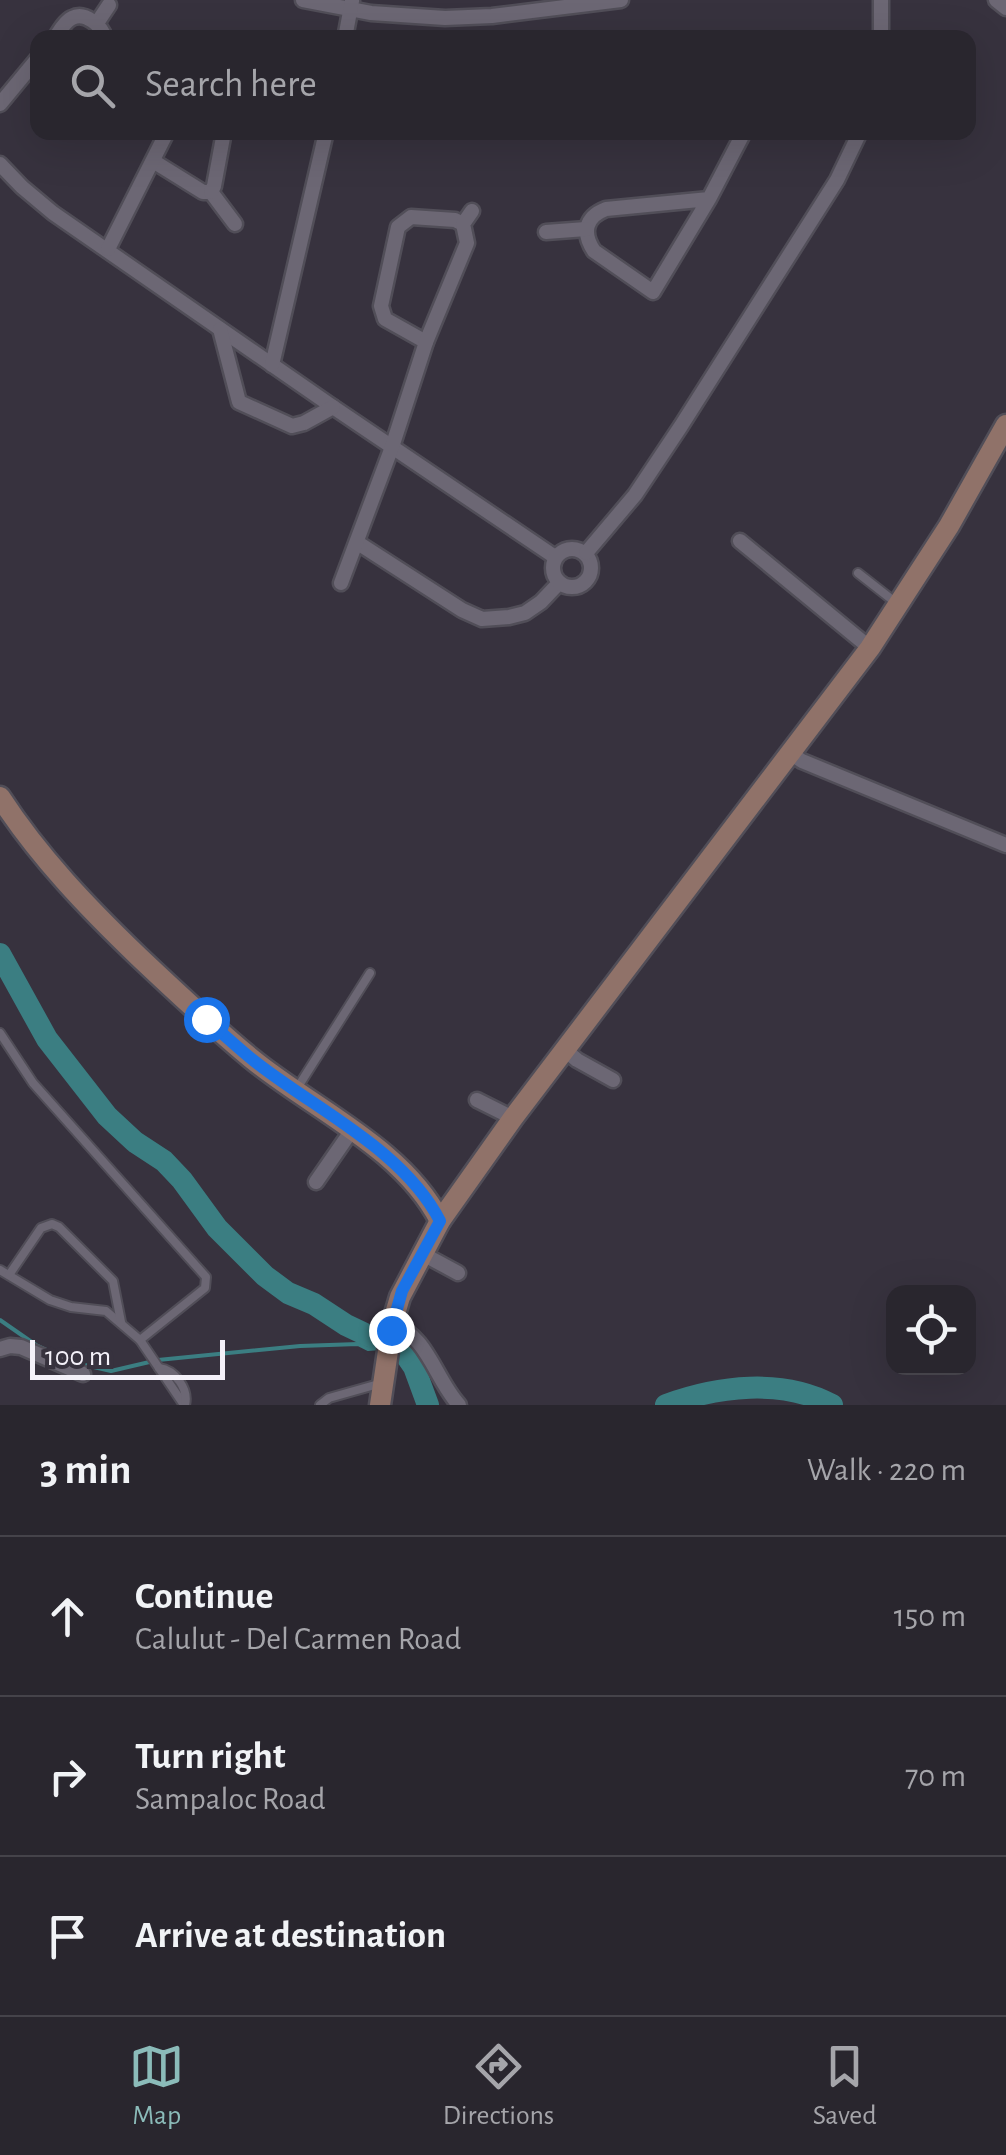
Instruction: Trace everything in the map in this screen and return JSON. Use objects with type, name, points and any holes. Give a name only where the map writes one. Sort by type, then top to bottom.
[{"type":"main road","points":[[380,1405],[402,1291],[440,1221],[513,1118],[870,648],[948,526],[1006,425]]},
{"type":"main road","points":[[0,797],[79,898],[254,1061],[352,1130],[418,1186],[440,1221]]},
{"type":"street","points":[[303,0],[352,4],[408,17],[445,18],[492,16],[552,4],[621,0]]},
{"type":"street","points":[[881,0],[881,30]]},
{"type":"street","points":[[996,0],[1006,8]]},
{"type":"street","points":[[347,30],[352,4]]},
{"type":"street","points":[[96,24],[109,5]]},
{"type":"street","points":[[61,30],[74,16],[103,30]]},
{"type":"street","points":[[0,104],[30,69]]},
{"type":"street","points":[[108,249],[163,140]]},
{"type":"street","points":[[211,192],[223,140]]},
{"type":"street","points":[[272,364],[324,140]]},
{"type":"street","points":[[709,199],[606,208],[594,213],[586,229],[588,242],[594,251],[653,292],[709,199],[740,140]]},
{"type":"street","points":[[586,553],[635,495],[681,426],[838,180],[856,140]]},
{"type":"street","points":[[152,160],[203,192],[211,192]]},
{"type":"street","points":[[0,164],[53,213],[555,557]]},
{"type":"street","points":[[211,192],[235,224]]},
{"type":"street","points":[[342,583],[426,342],[466,243],[468,218],[410,217],[398,227],[382,313],[385,319],[426,342]]},
{"type":"street","points":[[546,232],[586,229]]},
{"type":"street","points":[[220,329],[238,402],[292,426],[333,408]]},
{"type":"street","points":[[740,542],[870,648]]},
{"type":"street","points":[[358,544],[482,619],[524,613],[542,602],[559,583]]},
{"type":"street","points":[[575,548],[586,553],[592,572],[587,581],[568,588],[559,583],[552,566],[555,557],[575,548]]},
{"type":"street","points":[[790,753],[802,762],[1006,845]]},
{"type":"street","points":[[565,1050],[613,1080]]},
{"type":"street","points":[[477,1100],[513,1118]]},
{"type":"street","points":[[316,1182],[352,1130]]},
{"type":"street","points":[[421,1252],[458,1273]]},
{"type":"street","points":[[392,1327],[412,1334],[458,1405]]},
{"type":"street","points":[[0,1349],[20,1347],[84,1374]]},
{"type":"lane","points":[[858,573],[898,604]]},
{"type":"lane","points":[[296,1090],[370,973]]},
{"type":"lane","points":[[0,1033],[33,1083],[206,1278],[205,1288],[143,1344]]},
{"type":"lane","points":[[120,1322],[116,1289],[109,1275],[52,1224],[41,1228],[4,1272],[50,1300],[71,1308],[106,1311],[143,1344],[185,1405]]},
{"type":"lane","points":[[320,1405],[384,1372]]},
{"type":"waterway","points":[[0,954],[47,1039],[107,1116],[135,1142],[164,1161],[217,1228],[265,1276],[346,1325],[401,1348],[414,1367],[428,1405]]},
{"type":"waterway","points":[[0,1320],[36,1345],[72,1362],[111,1371],[158,1360],[300,1346],[358,1344],[368,1349],[381,1348]]},
{"type":"waterway","points":[[666,1405],[707,1393],[750,1388],[792,1391],[832,1405]]},
{"type":"route","points":[[206,1019],[254,1061],[386,1158],[418,1186],[434,1208],[440,1221],[402,1291],[391,1330]]}]
